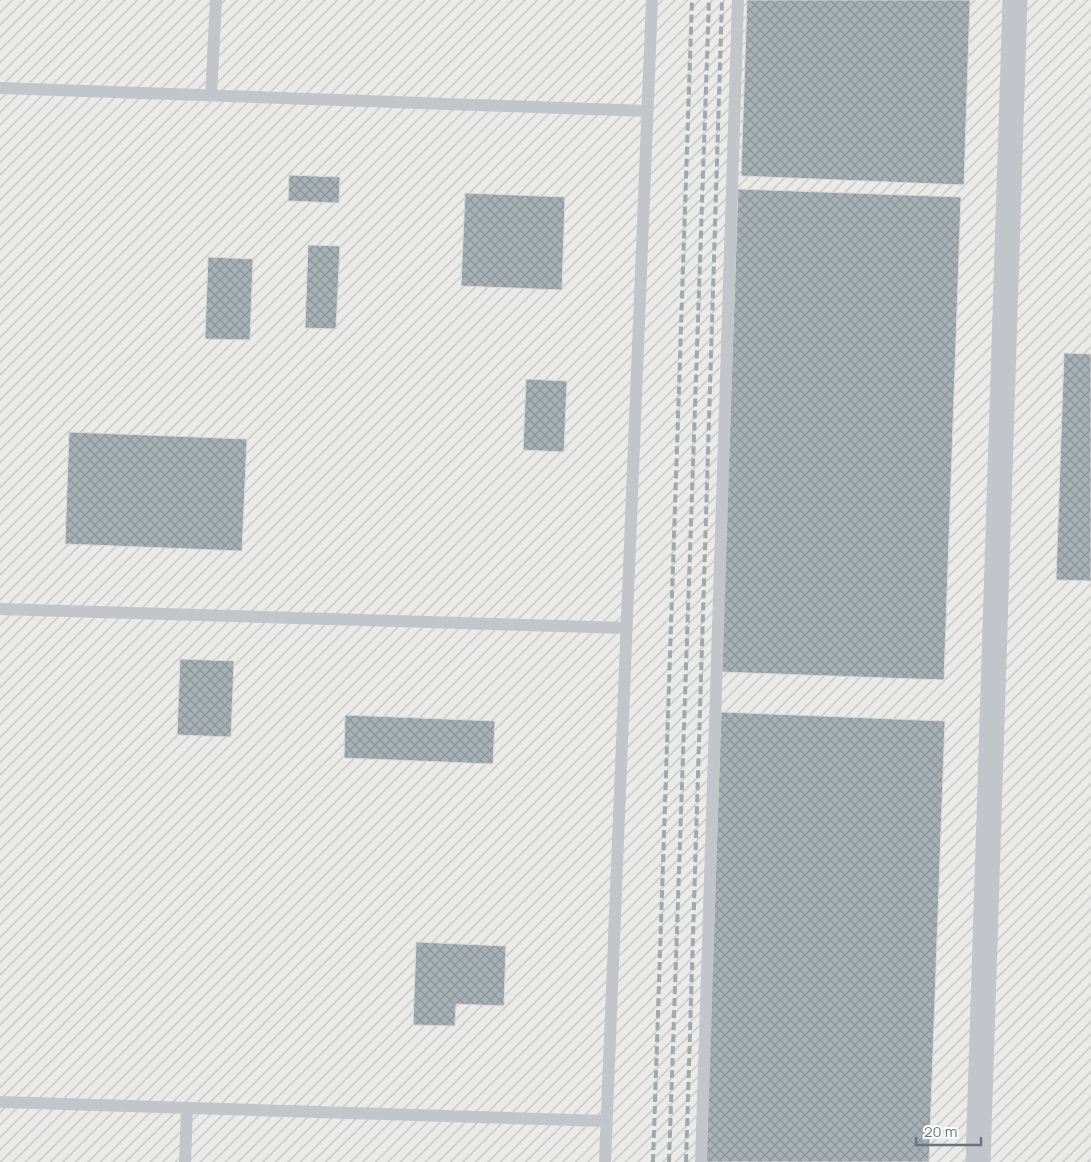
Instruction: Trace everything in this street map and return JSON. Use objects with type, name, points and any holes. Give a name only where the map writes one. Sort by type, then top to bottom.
[{"type":"street","points":[[978,1162],[1015,0]]},
{"type":"lane","points":[[211,96],[216,0]]},
{"type":"lane","points":[[605,1162],[652,0]]},
{"type":"lane","points":[[702,1162],[738,0]]},
{"type":"lane","points":[[0,88],[647,111]]},
{"type":"lane","points":[[0,608],[626,628]]},
{"type":"lane","points":[[0,1102],[606,1121]]},
{"type":"lane","points":[[186,1162],[187,1108]]},
{"type":"shaded area","points":[[0,0],[1091,0],[1091,1162],[0,1162]]},
{"type":"building","points":[[747,0],[970,0],[964,185],[741,176]]},
{"type":"building","points":[[289,175],[340,177],[339,203],[288,201]]},
{"type":"building","points":[[738,189],[961,197],[944,680],[721,672]]},
{"type":"building","points":[[465,193],[565,197],[562,290],[461,286]]},
{"type":"building","points":[[308,245],[340,246],[336,329],[305,328]]},
{"type":"building","points":[[208,257],[253,259],[250,340],[205,339]]},
{"type":"building","points":[[1064,353],[1091,354],[1091,581],[1056,580]]},
{"type":"building","points":[[526,379],[567,381],[564,452],[523,450]]},
{"type":"building","points":[[69,432],[247,439],[242,551],[65,544]]},
{"type":"building","points":[[180,659],[234,661],[231,737],[177,735]]},
{"type":"building","points":[[721,712],[945,721],[929,1162],[705,1162]]},
{"type":"building","points":[[345,715],[495,721],[493,764],[344,758]]},
{"type":"building","points":[[416,942],[506,946],[504,1006],[456,1004],[455,1026],[413,1025]]},
{"type":"railway","points":[[653,1162],[692,0]]},
{"type":"railway","points":[[669,1162],[709,0]]},
{"type":"railway","points":[[686,1162],[722,0]]}]
